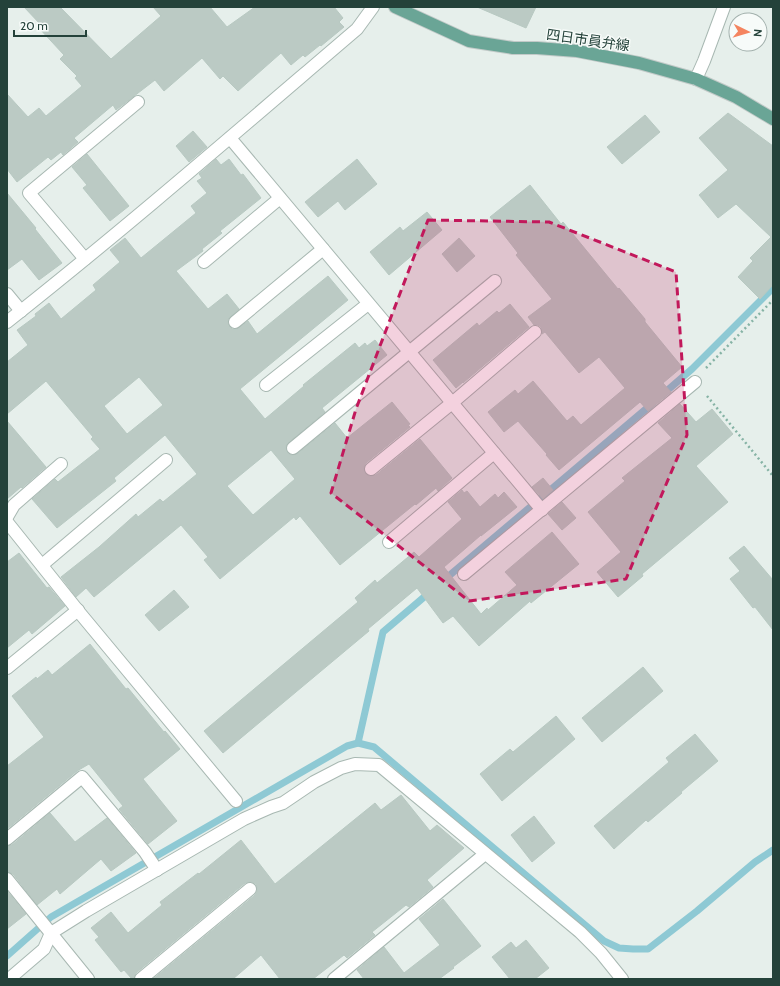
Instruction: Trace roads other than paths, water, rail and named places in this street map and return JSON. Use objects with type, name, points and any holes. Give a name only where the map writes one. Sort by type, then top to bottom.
[{"type":"main road","name":"四日市員弁線","points":[[395,7],[469,41],[513,48],[577,51],[639,63],[696,79],[736,97],[773,119]]},
{"type":"street","points":[[7,322],[230,138],[357,29],[373,7]]},
{"type":"street","points":[[696,79],[722,11]]},
{"type":"street","points":[[85,259],[29,193],[138,102]]},
{"type":"street","points":[[230,138],[542,510]]},
{"type":"street","points":[[204,262],[280,198]]},
{"type":"street","points":[[235,322],[323,249]]},
{"type":"street","points":[[293,448],[494,281]]},
{"type":"street","points":[[7,294],[21,311]]},
{"type":"street","points":[[266,385],[368,304]]},
{"type":"street","points":[[371,469],[452,403],[535,332]]},
{"type":"street","points":[[464,574],[695,382]]},
{"type":"street","points":[[389,542],[494,453]]},
{"type":"street","points":[[42,565],[166,460]]},
{"type":"street","points":[[7,517],[14,505],[61,464]]},
{"type":"street","points":[[7,522],[236,801]]},
{"type":"street","points":[[7,668],[78,610]]},
{"type":"street","points":[[9,979],[44,949],[50,931],[244,819],[283,803],[328,774],[355,764],[379,766],[580,932],[601,953],[622,979]]},
{"type":"street","points":[[7,839],[82,777],[145,852],[157,869]]},
{"type":"street","points":[[334,979],[485,854]]},
{"type":"street","points":[[7,879],[88,979]]},
{"type":"street","points":[[141,979],[250,889]]},
{"type":"waterway","points":[[662,395],[692,369],[773,288]]},
{"type":"waterway","points":[[444,580],[653,403]]},
{"type":"waterway","points":[[358,743],[383,632],[430,592]]},
{"type":"waterway","points":[[7,956],[51,917],[347,746],[358,743],[374,747],[604,941],[619,948],[648,949],[697,911],[755,862],[773,850]]}]
